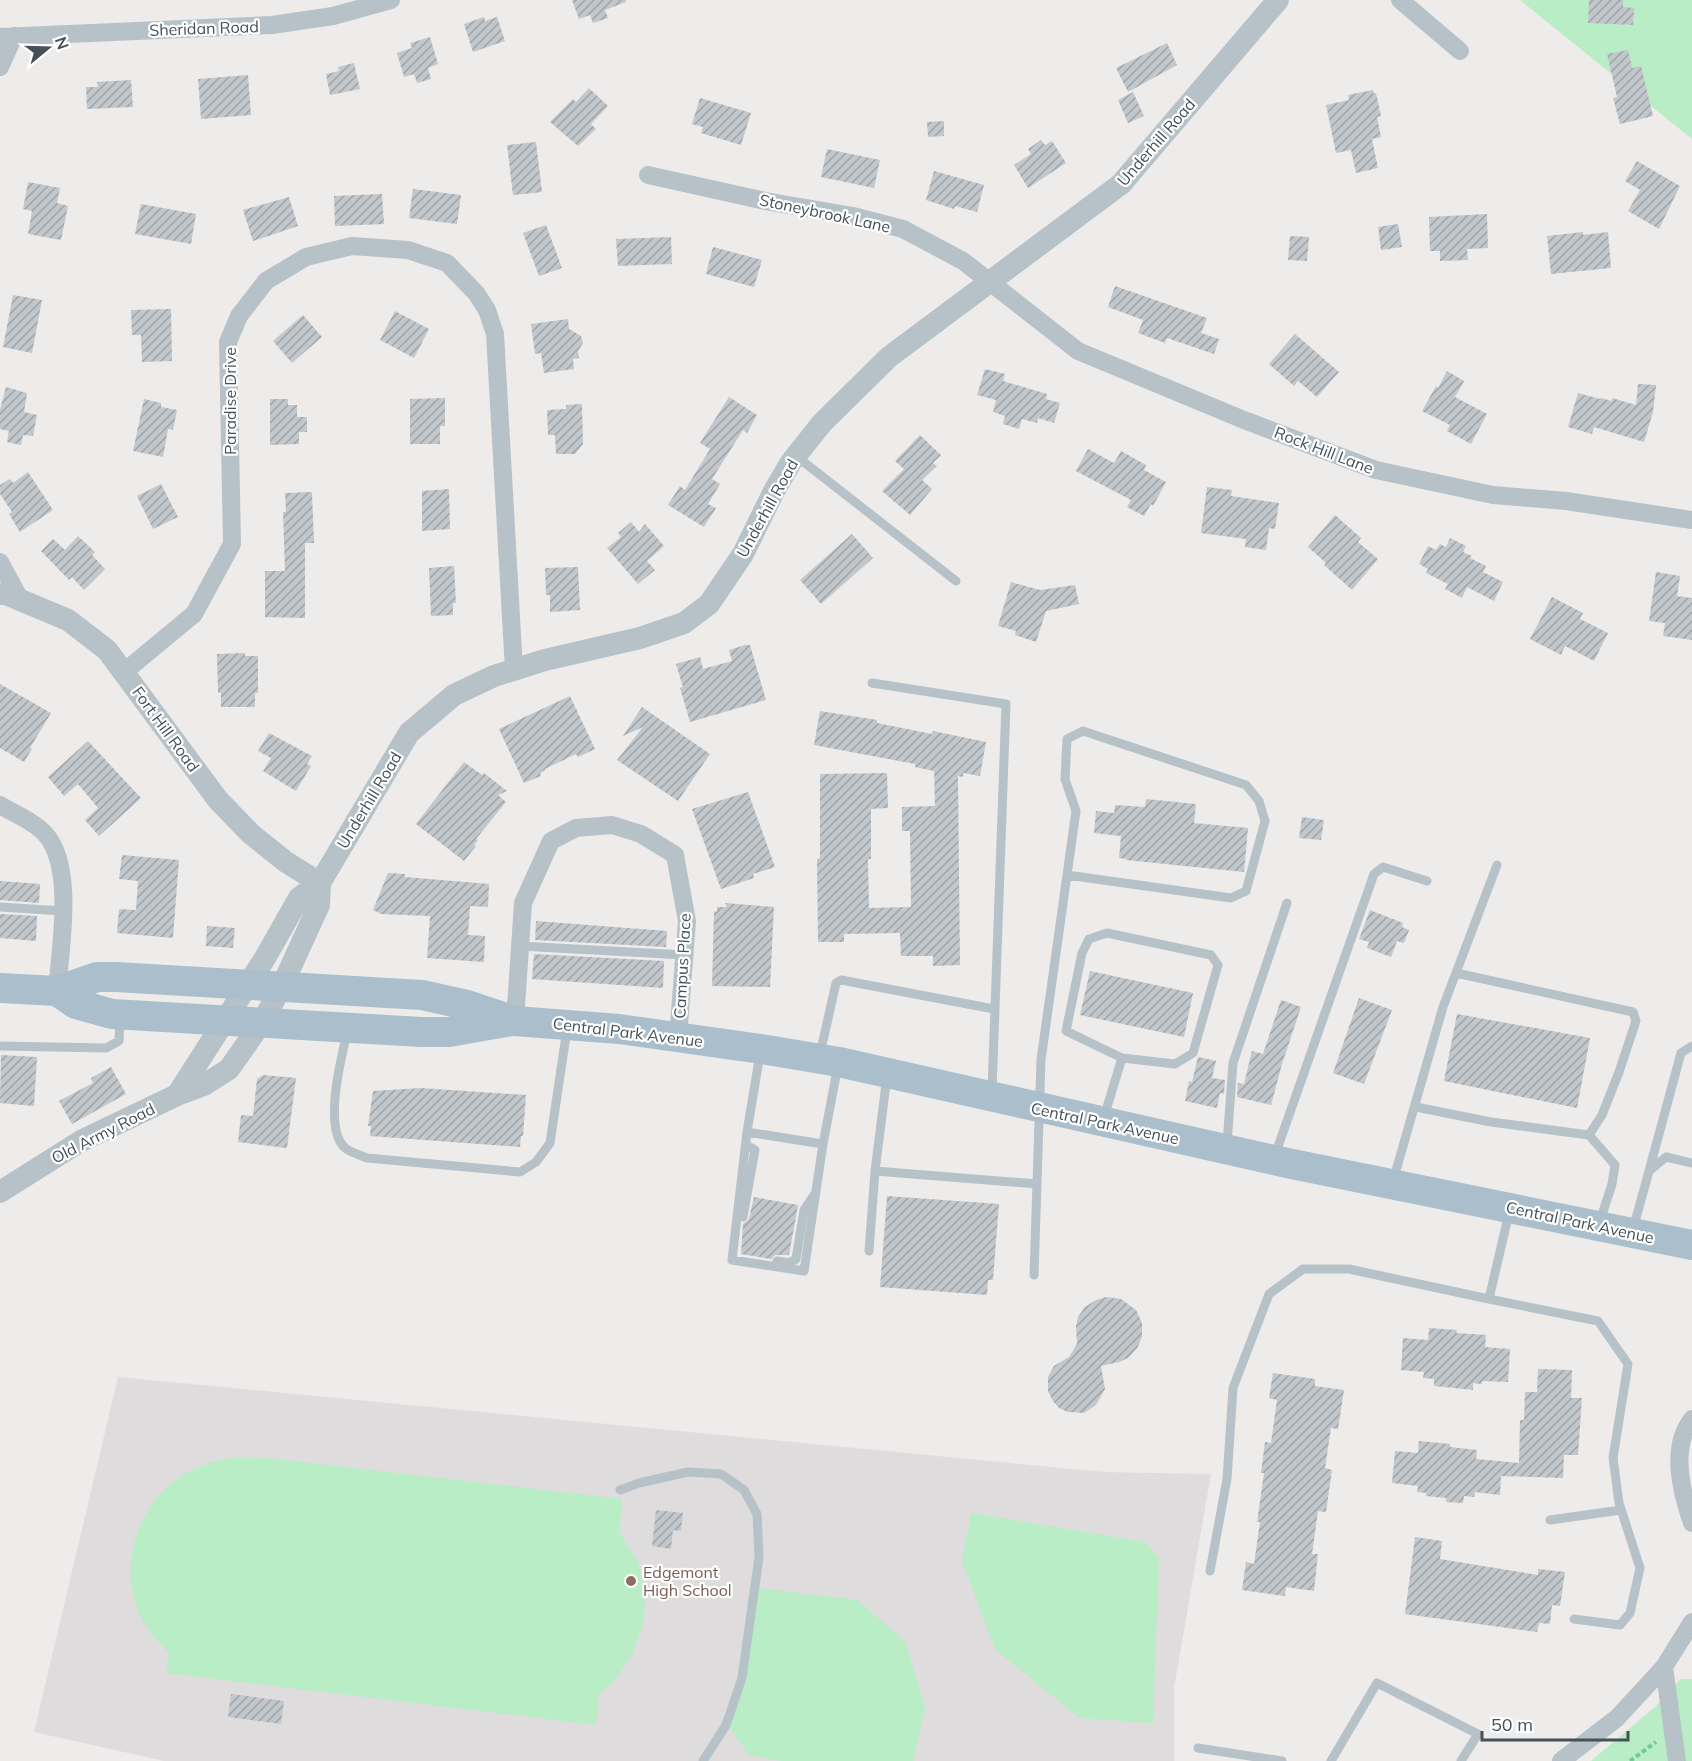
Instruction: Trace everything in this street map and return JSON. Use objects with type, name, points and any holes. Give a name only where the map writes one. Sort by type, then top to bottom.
[{"type":"main road","name":"Central Park Avenue","points":[[0,988],[57,991],[97,977],[282,986],[422,995],[467,1005],[515,1021]]},
{"type":"main road","name":"Central Park Avenue","points":[[57,991],[76,1004],[120,1015],[449,1032],[515,1021],[567,1024],[761,1049],[887,1073],[1226,1150],[1692,1245]]},
{"type":"street","name":"Sheridan Road","points":[[7,37],[272,25],[333,16],[392,0]]},
{"type":"street","name":"Underhill Road","points":[[225,1020],[299,898],[320,883],[409,733],[454,695],[494,676],[545,660],[640,638],[684,623],[710,604],[743,554],[774,491],[796,456],[822,423],[889,357],[1121,184],[1278,0]]},
{"type":"street","points":[[1400,0],[1461,51]]},
{"type":"street","points":[[0,67],[7,37]]},
{"type":"street","name":"Stoneybrook Lane","points":[[648,175],[765,201],[853,216],[903,229],[963,261],[990,282]]},
{"type":"street","name":"Paradise Drive","points":[[124,672],[194,614],[232,544],[228,342],[239,316],[266,281],[306,257],[352,246],[408,250],[447,263],[476,293],[487,310],[495,334],[514,670]]},
{"type":"street","name":"Rock Hill Lane","points":[[990,282],[1078,351],[1244,420],[1376,471],[1493,495],[1566,501],[1692,520]]},
{"type":"street","points":[[0,562],[11,597]]},
{"type":"street","name":"Fort Hill Road","points":[[11,597],[68,620],[107,650],[218,800],[251,834],[277,855],[320,883]]},
{"type":"street","points":[[0,805],[42,830],[60,858],[64,895],[57,991]]},
{"type":"street","name":"Campus Place","points":[[515,1021],[523,903],[551,841],[576,828],[612,825],[641,834],[675,855],[687,921],[678,1037]]},
{"type":"street","name":"Underhill Road","points":[[282,986],[319,905],[320,883]]},
{"type":"street","name":"Old Army Road","points":[[0,1192],[81,1141],[177,1095],[204,1085],[228,1069],[262,1022],[282,986]]},
{"type":"street","points":[[177,1095],[225,1020]]},
{"type":"street","points":[[1692,1419],[1687,1425],[1678,1455],[1686,1505],[1692,1523]]},
{"type":"street","points":[[1561,1761],[1617,1719],[1664,1667],[1692,1622]]},
{"type":"street","points":[[1664,1667],[1677,1761]]},
{"type":"lane","points":[[796,456],[956,581]]},
{"type":"lane","points":[[872,683],[1006,704],[991,1098]]},
{"type":"lane","points":[[1034,1275],[1041,1060],[1067,875],[1076,811],[1065,779],[1067,739],[1083,731],[1246,785],[1259,801],[1265,821],[1246,891],[1231,898],[1067,875]]},
{"type":"lane","points":[[1392,1184],[1443,1007],[1497,865]]},
{"type":"lane","points":[[1274,1160],[1374,874],[1383,867],[1427,881]]},
{"type":"lane","points":[[1226,1150],[1233,1063],[1287,903]]},
{"type":"lane","points":[[0,907],[63,911]]},
{"type":"lane","points":[[1107,933],[1211,955],[1218,964],[1193,1053],[1175,1064],[1122,1058],[1066,1031],[1082,953],[1089,939],[1107,933]]},
{"type":"lane","points":[[520,946],[684,955]]},
{"type":"lane","points":[[1456,973],[1633,1012],[1636,1021],[1619,1072],[1602,1115],[1589,1135]]},
{"type":"lane","points":[[761,1049],[747,1132],[732,1260],[804,1271],[823,1144],[836,983],[841,980],[994,1009]]},
{"type":"lane","points":[[0,1046],[106,1048],[119,1041],[120,1015]]},
{"type":"lane","points":[[348,1028],[334,1096],[337,1134],[345,1148],[367,1158],[520,1172],[536,1162],[550,1143],[567,1024]]},
{"type":"lane","points":[[1632,1233],[1681,1053],[1692,1046]]},
{"type":"lane","points":[[1103,1122],[1122,1058]]},
{"type":"lane","points":[[869,1251],[875,1171],[887,1073]]},
{"type":"lane","points":[[1416,1107],[1491,1122],[1589,1135],[1615,1165],[1612,1184],[1599,1226]]},
{"type":"lane","points":[[747,1132],[823,1144]]},
{"type":"lane","points":[[746,1145],[755,1150],[737,1251],[741,1256],[789,1263],[796,1259],[804,1210],[816,1191]]},
{"type":"lane","points":[[1649,1171],[1666,1157],[1692,1163]]},
{"type":"lane","points":[[875,1171],[1037,1184]]},
{"type":"lane","points":[[1489,1299],[1511,1208]]},
{"type":"lane","points":[[1210,1571],[1227,1479],[1233,1389],[1269,1294],[1303,1269],[1349,1269],[1598,1320],[1628,1364],[1613,1458],[1621,1510],[1640,1568],[1630,1613],[1620,1625],[1574,1619]]},
{"type":"lane","points":[[620,1490],[639,1483],[688,1472],[721,1474],[744,1490],[757,1514],[759,1557],[742,1678],[726,1725],[703,1761]]},
{"type":"lane","points":[[1550,1520],[1621,1510]]},
{"type":"lane","points":[[1331,1761],[1377,1683],[1478,1734],[1461,1761]]},
{"type":"lane","points":[[1198,1748],[1282,1761]]},
{"type":"path","points":[[1630,1761],[1656,1742],[1674,1736]]},
{"type":"shaded area","name":"Edgemont High School","points":[[118,1377],[1104,1472],[1211,1474],[1174,1688],[1174,1761],[164,1761],[34,1732]]},
{"type":"green space","points":[[1520,0],[1692,0],[1692,139]]},
{"type":"green space","points":[[234,1457],[258,1457],[622,1499],[619,1531],[639,1564],[645,1604],[643,1625],[632,1655],[617,1677],[599,1694],[596,1725],[166,1673],[169,1653],[147,1627],[134,1598],[131,1578],[136,1538],[143,1519],[167,1487],[195,1469]]},
{"type":"green space","points":[[971,1513],[1145,1542],[1159,1558],[1153,1723],[1079,1718],[995,1649],[962,1561]]},
{"type":"green space","points":[[750,1587],[857,1600],[905,1641],[925,1707],[913,1761],[781,1761],[749,1755],[730,1728]]},
{"type":"green space","points":[[1681,1679],[1692,1679],[1692,1761],[1591,1761],[1655,1707]]},
{"type":"building","points":[[572,0],[626,0],[626,2],[605,10],[608,18],[593,23],[590,15],[579,19]]},
{"type":"building","points":[[1589,0],[1623,0],[1623,7],[1634,8],[1633,25],[1588,23]]},
{"type":"building","points":[[484,17],[485,21],[497,17],[505,41],[473,52],[464,24]]},
{"type":"building","points":[[430,37],[438,64],[428,68],[431,79],[417,83],[414,74],[404,77],[397,53],[412,48],[410,43]]},
{"type":"building","points":[[1167,43],[1177,65],[1128,92],[1116,68]]},
{"type":"building","points":[[1628,50],[1632,68],[1641,66],[1653,116],[1620,124],[1613,98],[1617,97],[1607,54]]},
{"type":"building","points":[[354,63],[360,89],[330,95],[326,74],[339,71],[338,67]]},
{"type":"building","points":[[248,75],[251,115],[201,119],[198,79]]},
{"type":"building","points":[[131,80],[133,107],[87,109],[86,87],[98,87],[97,82]]},
{"type":"building","points":[[589,88],[608,106],[591,124],[596,129],[578,146],[550,122],[573,99],[576,102]]},
{"type":"building","points":[[1373,90],[1374,94],[1376,93],[1381,116],[1377,117],[1381,137],[1372,139],[1378,168],[1356,173],[1351,150],[1336,153],[1326,105],[1349,100],[1348,95]]},
{"type":"building","points":[[1133,92],[1144,116],[1128,123],[1118,100]]},
{"type":"building","points":[[700,98],[751,113],[741,145],[701,133],[703,127],[692,124]]},
{"type":"building","points":[[944,121],[944,136],[928,137],[927,122]]},
{"type":"building","points":[[1041,140],[1045,145],[1052,141],[1066,163],[1028,188],[1014,165],[1031,154],[1028,149]]},
{"type":"building","points":[[536,142],[542,192],[513,195],[507,145]]},
{"type":"building","points":[[827,149],[880,160],[874,188],[821,177]]},
{"type":"building","points":[[1637,161],[1680,186],[1659,229],[1628,211],[1640,190],[1625,181]]},
{"type":"building","points":[[934,171],[984,185],[977,212],[955,206],[954,209],[926,200]]},
{"type":"building","points":[[28,182],[60,188],[57,203],[68,206],[61,240],[28,234],[32,211],[23,209]]},
{"type":"building","points":[[413,189],[461,195],[457,224],[409,218]]},
{"type":"building","points":[[382,194],[384,224],[335,226],[334,196]]},
{"type":"building","points":[[289,197],[298,226],[253,241],[243,210]]},
{"type":"building","points":[[141,204],[196,214],[191,244],[135,234]]},
{"type":"building","points":[[1487,214],[1488,248],[1467,249],[1468,260],[1440,261],[1440,251],[1430,251],[1429,217]]},
{"type":"building","points":[[1398,224],[1402,247],[1381,250],[1378,227]]},
{"type":"building","points":[[546,225],[562,268],[539,276],[523,233]]},
{"type":"building","points":[[1583,232],[1583,235],[1608,232],[1611,268],[1551,274],[1547,236]]},
{"type":"building","points":[[1290,236],[1309,237],[1307,261],[1288,260]]},
{"type":"building","points":[[671,237],[672,264],[618,266],[616,239]]},
{"type":"building","points":[[713,247],[762,260],[754,287],[706,274]]},
{"type":"building","points":[[1115,286],[1207,318],[1201,333],[1219,339],[1214,354],[1167,338],[1165,343],[1138,333],[1143,320],[1108,307]]},
{"type":"building","points":[[13,295],[42,300],[32,353],[3,347]]},
{"type":"building","points":[[171,309],[172,361],[142,362],[141,335],[132,335],[131,310]]},
{"type":"building","points":[[395,311],[429,329],[414,358],[380,340]]},
{"type":"building","points":[[303,315],[322,337],[292,363],[273,341]]},
{"type":"building","points":[[568,319],[569,329],[581,336],[583,343],[578,351],[579,358],[573,359],[574,369],[544,373],[541,353],[535,354],[531,324]]},
{"type":"building","points":[[1295,334],[1339,372],[1317,397],[1298,381],[1294,386],[1269,364]]},
{"type":"building","points":[[985,369],[1005,374],[1003,381],[1047,394],[1046,399],[1060,403],[1054,423],[1038,418],[1037,423],[1022,419],[1019,429],[1003,424],[1005,416],[993,412],[996,400],[977,395]]},
{"type":"building","points":[[1447,371],[1464,381],[1455,397],[1487,414],[1471,444],[1447,431],[1450,425],[1422,411]]},
{"type":"building","points":[[1638,384],[1656,385],[1653,412],[1644,442],[1594,427],[1592,434],[1568,427],[1578,393],[1612,401],[1612,398],[1636,405]]},
{"type":"building","points":[[6,387],[27,393],[24,412],[37,415],[33,436],[23,435],[21,445],[7,442],[9,431],[0,429],[0,410]]},
{"type":"building","points":[[729,397],[757,415],[747,433],[743,430],[712,479],[720,484],[708,504],[716,508],[704,527],[668,505],[680,486],[685,490],[710,449],[700,443]]},
{"type":"building","points":[[445,398],[445,426],[440,426],[440,444],[410,444],[410,399]]},
{"type":"building","points":[[144,399],[161,403],[161,407],[177,410],[173,430],[168,429],[163,457],[133,451]]},
{"type":"building","points":[[270,399],[288,399],[288,405],[297,405],[297,417],[307,417],[307,432],[299,432],[299,444],[270,445]]},
{"type":"building","points":[[582,404],[583,444],[575,454],[556,454],[555,435],[548,435],[547,410],[566,409],[566,405]]},
{"type":"building","points":[[920,435],[941,455],[933,463],[937,466],[922,480],[932,489],[910,515],[882,491],[904,469],[895,461]]},
{"type":"building","points":[[1088,449],[1114,463],[1121,451],[1146,465],[1144,470],[1166,482],[1153,506],[1151,504],[1144,516],[1127,507],[1131,500],[1076,471]]},
{"type":"building","points":[[28,472],[53,510],[20,532],[9,514],[12,512],[0,494],[0,485],[10,479],[13,483]]},
{"type":"building","points":[[161,484],[178,517],[153,529],[137,496]]},
{"type":"building","points":[[1207,487],[1232,490],[1231,496],[1279,503],[1275,529],[1269,528],[1266,550],[1245,547],[1246,539],[1201,533]]},
{"type":"building","points":[[449,489],[450,529],[422,531],[422,491]]},
{"type":"building","points":[[312,492],[314,543],[305,543],[305,618],[265,617],[265,571],[285,571],[283,512],[286,512],[285,493]]},
{"type":"building","points":[[1335,515],[1361,538],[1358,542],[1378,559],[1352,590],[1308,547]]},
{"type":"building","points":[[631,522],[639,532],[645,524],[664,546],[647,561],[655,570],[638,584],[607,548],[621,537],[618,533]]},
{"type":"building","points":[[852,534],[873,558],[821,604],[800,580]]},
{"type":"building","points":[[78,536],[95,552],[92,555],[105,569],[84,590],[72,577],[69,580],[41,551],[53,539],[65,550]]},
{"type":"building","points":[[1450,538],[1466,546],[1463,552],[1472,556],[1470,558],[1486,566],[1483,572],[1503,582],[1494,601],[1467,587],[1462,598],[1445,589],[1448,584],[1426,573],[1428,569],[1419,564],[1428,546],[1436,550],[1440,544],[1446,547]]},
{"type":"building","points":[[454,566],[456,603],[453,603],[453,615],[431,616],[429,568]]},
{"type":"building","points":[[578,567],[580,610],[550,612],[550,595],[546,595],[545,568]]},
{"type":"building","points":[[1656,572],[1680,576],[1677,596],[1692,598],[1692,640],[1663,636],[1665,623],[1649,621]]},
{"type":"building","points":[[1011,582],[1040,590],[1075,585],[1079,604],[1046,611],[1036,642],[1015,635],[1016,631],[998,626]]},
{"type":"building","points":[[1552,597],[1583,613],[1580,619],[1608,633],[1594,661],[1565,646],[1561,655],[1530,639]]},
{"type":"building","points":[[750,645],[766,700],[690,722],[676,664],[700,657],[703,669],[732,661],[729,650]]},
{"type":"building","points":[[245,653],[245,656],[258,656],[258,693],[255,693],[255,707],[221,707],[221,693],[218,693],[217,654]]},
{"type":"building","points":[[0,684],[51,713],[24,762],[0,748]]},
{"type":"building","points":[[570,696],[595,749],[578,757],[576,754],[545,769],[540,773],[541,776],[524,783],[499,729]]},
{"type":"building","points":[[642,707],[710,754],[678,801],[617,760],[643,727],[623,736]]},
{"type":"building","points":[[820,711],[877,720],[877,723],[932,734],[933,731],[986,742],[980,776],[963,773],[963,777],[958,776],[960,965],[933,966],[933,956],[901,956],[900,933],[844,934],[844,942],[818,942],[817,859],[820,858],[820,774],[887,773],[888,808],[871,809],[871,859],[868,859],[869,908],[911,907],[910,831],[902,831],[902,807],[935,806],[934,771],[915,767],[915,764],[814,745]]},
{"type":"building","points":[[269,733],[312,756],[307,764],[311,766],[296,791],[263,771],[271,758],[258,751]]},
{"type":"building","points":[[88,741],[141,798],[99,836],[85,820],[98,808],[78,784],[64,796],[48,777]]},
{"type":"building","points":[[464,762],[482,775],[484,773],[507,791],[498,795],[506,802],[476,839],[478,840],[474,845],[476,846],[464,861],[416,824]]},
{"type":"building","points":[[748,792],[775,867],[753,874],[754,878],[721,889],[692,809]]},
{"type":"building","points":[[1146,799],[1196,804],[1194,823],[1248,828],[1244,872],[1119,858],[1121,836],[1094,833],[1096,811],[1114,813],[1115,805],[1145,807]]},
{"type":"building","points":[[1302,817],[1324,820],[1321,840],[1299,838]]},
{"type":"building","points":[[122,855],[179,860],[173,938],[117,933],[119,909],[136,910],[138,881],[119,879]]},
{"type":"building","points":[[388,873],[405,874],[405,877],[489,884],[488,907],[470,906],[468,935],[485,936],[484,962],[427,958],[430,916],[381,914],[373,910]]},
{"type":"building","points":[[0,881],[40,884],[39,903],[0,900]]},
{"type":"building","points":[[725,903],[774,907],[770,987],[712,986],[714,911],[717,912],[717,907],[727,907]]},
{"type":"building","points":[[1370,910],[1403,923],[1402,927],[1409,930],[1404,943],[1397,941],[1391,957],[1367,948],[1369,942],[1359,939]]},
{"type":"building","points":[[0,914],[37,916],[36,941],[0,938]]},
{"type":"building","points":[[536,921],[667,931],[666,947],[535,940]]},
{"type":"building","points":[[207,926],[235,928],[233,948],[206,946]]},
{"type":"building","points":[[534,954],[664,961],[663,988],[532,979]]},
{"type":"building","points":[[1090,971],[1193,993],[1184,1037],[1080,1015]]},
{"type":"building","points":[[1359,998],[1392,1010],[1364,1084],[1333,1073]]},
{"type":"building","points":[[1281,1000],[1301,1007],[1271,1105],[1237,1097],[1238,1083],[1244,1084],[1252,1051],[1263,1054]]},
{"type":"building","points":[[1457,1014],[1590,1038],[1577,1108],[1444,1081]]},
{"type":"building","points":[[1,1055],[37,1057],[34,1106],[0,1103]]},
{"type":"building","points":[[1198,1057],[1216,1061],[1212,1078],[1225,1080],[1224,1094],[1220,1093],[1217,1108],[1185,1101],[1189,1081],[1192,1082]]},
{"type":"building","points":[[111,1067],[126,1094],[72,1124],[59,1101],[93,1083],[91,1078]]},
{"type":"building","points":[[263,1075],[296,1078],[287,1148],[238,1142],[241,1115],[253,1116],[257,1079]]},
{"type":"building","points":[[421,1088],[526,1095],[520,1147],[370,1136],[371,1126],[368,1126],[373,1091]]},
{"type":"building","points":[[887,1196],[999,1204],[993,1280],[988,1280],[987,1295],[880,1287]]},
{"type":"building","points":[[754,1197],[798,1205],[789,1255],[775,1255],[771,1259],[741,1254],[743,1224],[749,1219]]},
{"type":"building","points":[[1106,1297],[1121,1299],[1136,1310],[1142,1323],[1142,1336],[1138,1347],[1128,1358],[1101,1366],[1105,1389],[1096,1405],[1084,1413],[1068,1412],[1059,1408],[1053,1401],[1048,1391],[1048,1377],[1054,1366],[1069,1357],[1077,1344],[1076,1326],[1078,1317],[1085,1307]]},
{"type":"building","points":[[1429,1328],[1486,1335],[1485,1347],[1510,1349],[1508,1382],[1473,1383],[1473,1390],[1434,1386],[1434,1379],[1423,1378],[1424,1372],[1401,1370],[1403,1338],[1428,1340]]},
{"type":"building","points":[[1538,1369],[1572,1370],[1571,1398],[1582,1398],[1578,1455],[1564,1455],[1563,1478],[1501,1476],[1500,1495],[1475,1492],[1474,1497],[1464,1496],[1463,1503],[1446,1502],[1446,1498],[1426,1496],[1426,1493],[1417,1492],[1418,1486],[1392,1483],[1395,1451],[1418,1453],[1419,1441],[1477,1450],[1476,1459],[1519,1463],[1520,1420],[1524,1420],[1525,1392],[1537,1392]]},
{"type":"building","points":[[1273,1373],[1315,1379],[1315,1386],[1344,1390],[1338,1429],[1331,1428],[1325,1468],[1332,1470],[1326,1512],[1318,1511],[1312,1554],[1318,1554],[1314,1591],[1286,1587],[1285,1596],[1242,1590],[1246,1562],[1254,1564],[1260,1522],[1257,1522],[1264,1473],[1261,1473],[1265,1442],[1271,1443],[1277,1400],[1269,1398]]},
{"type":"building","points":[[656,1510],[683,1513],[681,1531],[673,1530],[671,1549],[652,1546]]},
{"type":"building","points":[[1415,1537],[1442,1541],[1440,1559],[1538,1575],[1538,1569],[1565,1572],[1560,1606],[1552,1605],[1550,1624],[1539,1623],[1537,1632],[1405,1614]]},
{"type":"building","points":[[231,1694],[284,1701],[281,1724],[228,1717]]},
{"type":"place","name":"Edgemont High School","points":[[631,1581]]}]
